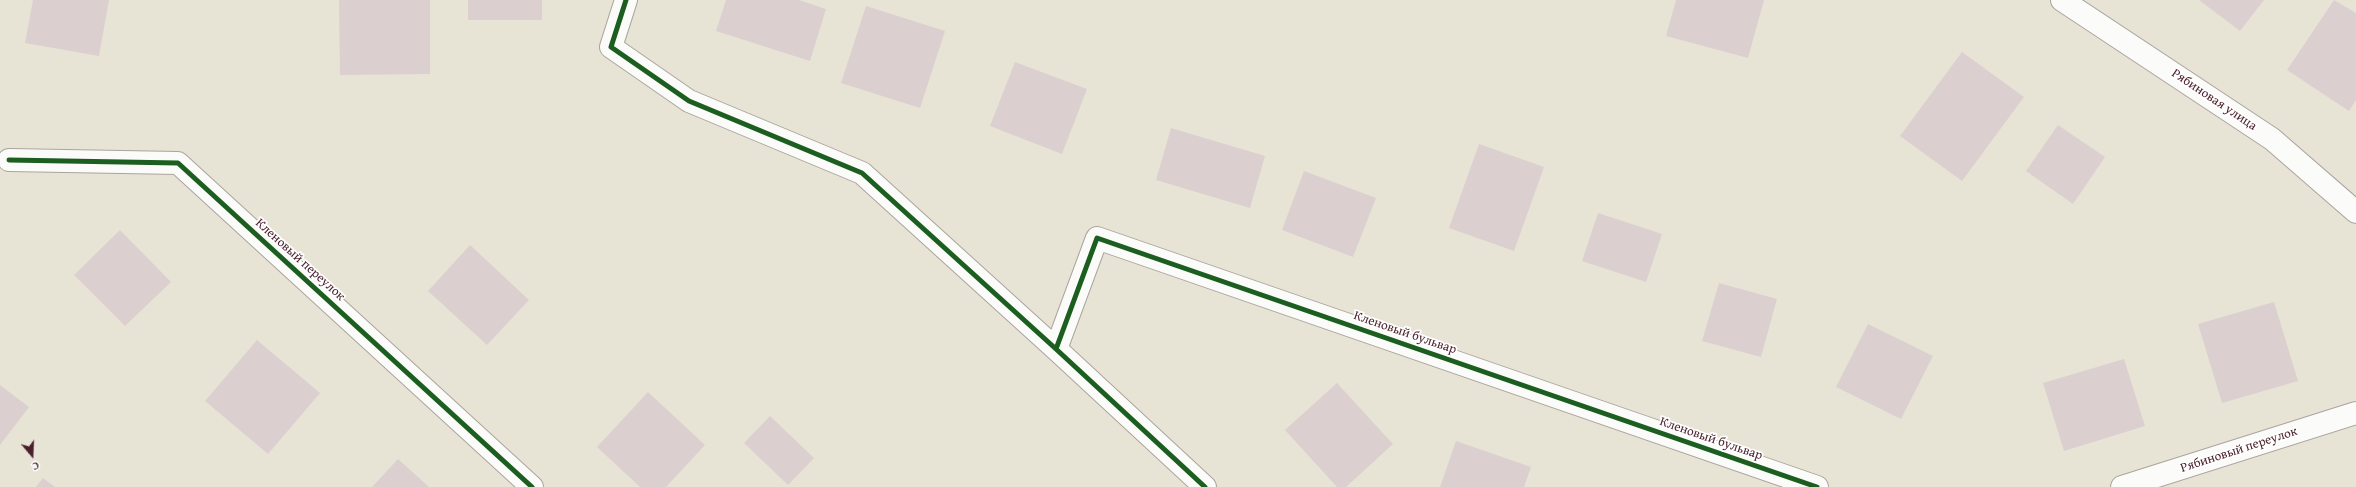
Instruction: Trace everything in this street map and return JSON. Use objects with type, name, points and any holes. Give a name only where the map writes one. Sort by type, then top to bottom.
[{"type":"street","points":[[626,0],[611,47],[689,101],[862,173],[1205,487]]},
{"type":"street","name":"Рябиновая улица","points":[[2062,0],[2272,139],[2356,212]]},
{"type":"street","name":"Кленовый переулок","points":[[3,158],[178,163],[532,487]]},
{"type":"street","name":"Кленовый бульвар","points":[[1056,349],[1097,238],[1817,487]]},
{"type":"street","name":"Рябиновый переулок","points":[[2122,487],[2356,413]]},
{"type":"building","points":[[33,0],[109,0],[99,56],[25,43]]},
{"type":"building","points":[[339,0],[430,0],[430,74],[340,75]]},
{"type":"building","points":[[468,0],[542,0],[542,20],[468,20]]},
{"type":"building","points":[[726,0],[799,0],[826,9],[810,61],[716,31]]},
{"type":"building","points":[[1676,0],[1764,0],[1748,58],[1666,36]]},
{"type":"building","points":[[2199,0],[2264,0],[2240,31]]},
{"type":"building","points":[[2334,0],[2356,13],[2356,100],[2349,111],[2287,70]]},
{"type":"building","points":[[866,6],[945,31],[920,108],[841,83]]},
{"type":"building","points":[[1962,52],[2024,97],[1962,181],[1900,136]]},
{"type":"building","points":[[1015,62],[1087,89],[1062,154],[990,126]]},
{"type":"building","points":[[2058,125],[2105,157],[2073,204],[2026,171]]},
{"type":"building","points":[[1171,128],[1265,156],[1250,208],[1156,180]]},
{"type":"building","points":[[1479,144],[1544,167],[1514,251],[1449,228]]},
{"type":"building","points":[[1304,171],[1376,198],[1353,257],[1282,230]]},
{"type":"building","points":[[1598,213],[1662,234],[1646,282],[1582,261]]},
{"type":"building","points":[[120,230],[171,282],[125,326],[74,275]]},
{"type":"building","points":[[470,245],[529,300],[487,345],[428,291]]},
{"type":"building","points":[[1719,283],[1777,299],[1761,357],[1702,341]]},
{"type":"building","points":[[2274,302],[2298,381],[2222,403],[2198,324]]},
{"type":"building","points":[[1868,324],[1933,356],[1901,419],[1836,387]]},
{"type":"building","points":[[257,340],[320,393],[268,454],[205,401]]},
{"type":"building","points":[[2124,359],[2145,426],[2064,451],[2043,383]]},
{"type":"building","points":[[1337,383],[1393,444],[1346,487],[1337,487],[1285,430]]},
{"type":"building","points":[[0,385],[29,407],[0,445]]},
{"type":"building","points":[[648,392],[705,445],[666,487],[640,487],[597,447]]},
{"type":"building","points":[[770,416],[814,458],[788,485],[744,443]]},
{"type":"building","points":[[1456,441],[1531,467],[1524,487],[1440,487]]},
{"type":"building","points":[[398,459],[429,487],[372,487]]},
{"type":"building","points":[[43,478],[55,487],[36,487]]},
{"type":"cycle path","points":[[626,0],[611,47],[689,101],[862,173],[1205,487]]},
{"type":"cycle path","points":[[9,160],[178,163],[532,487]]},
{"type":"cycle path","points":[[1056,349],[1097,238],[1817,487]]}]
